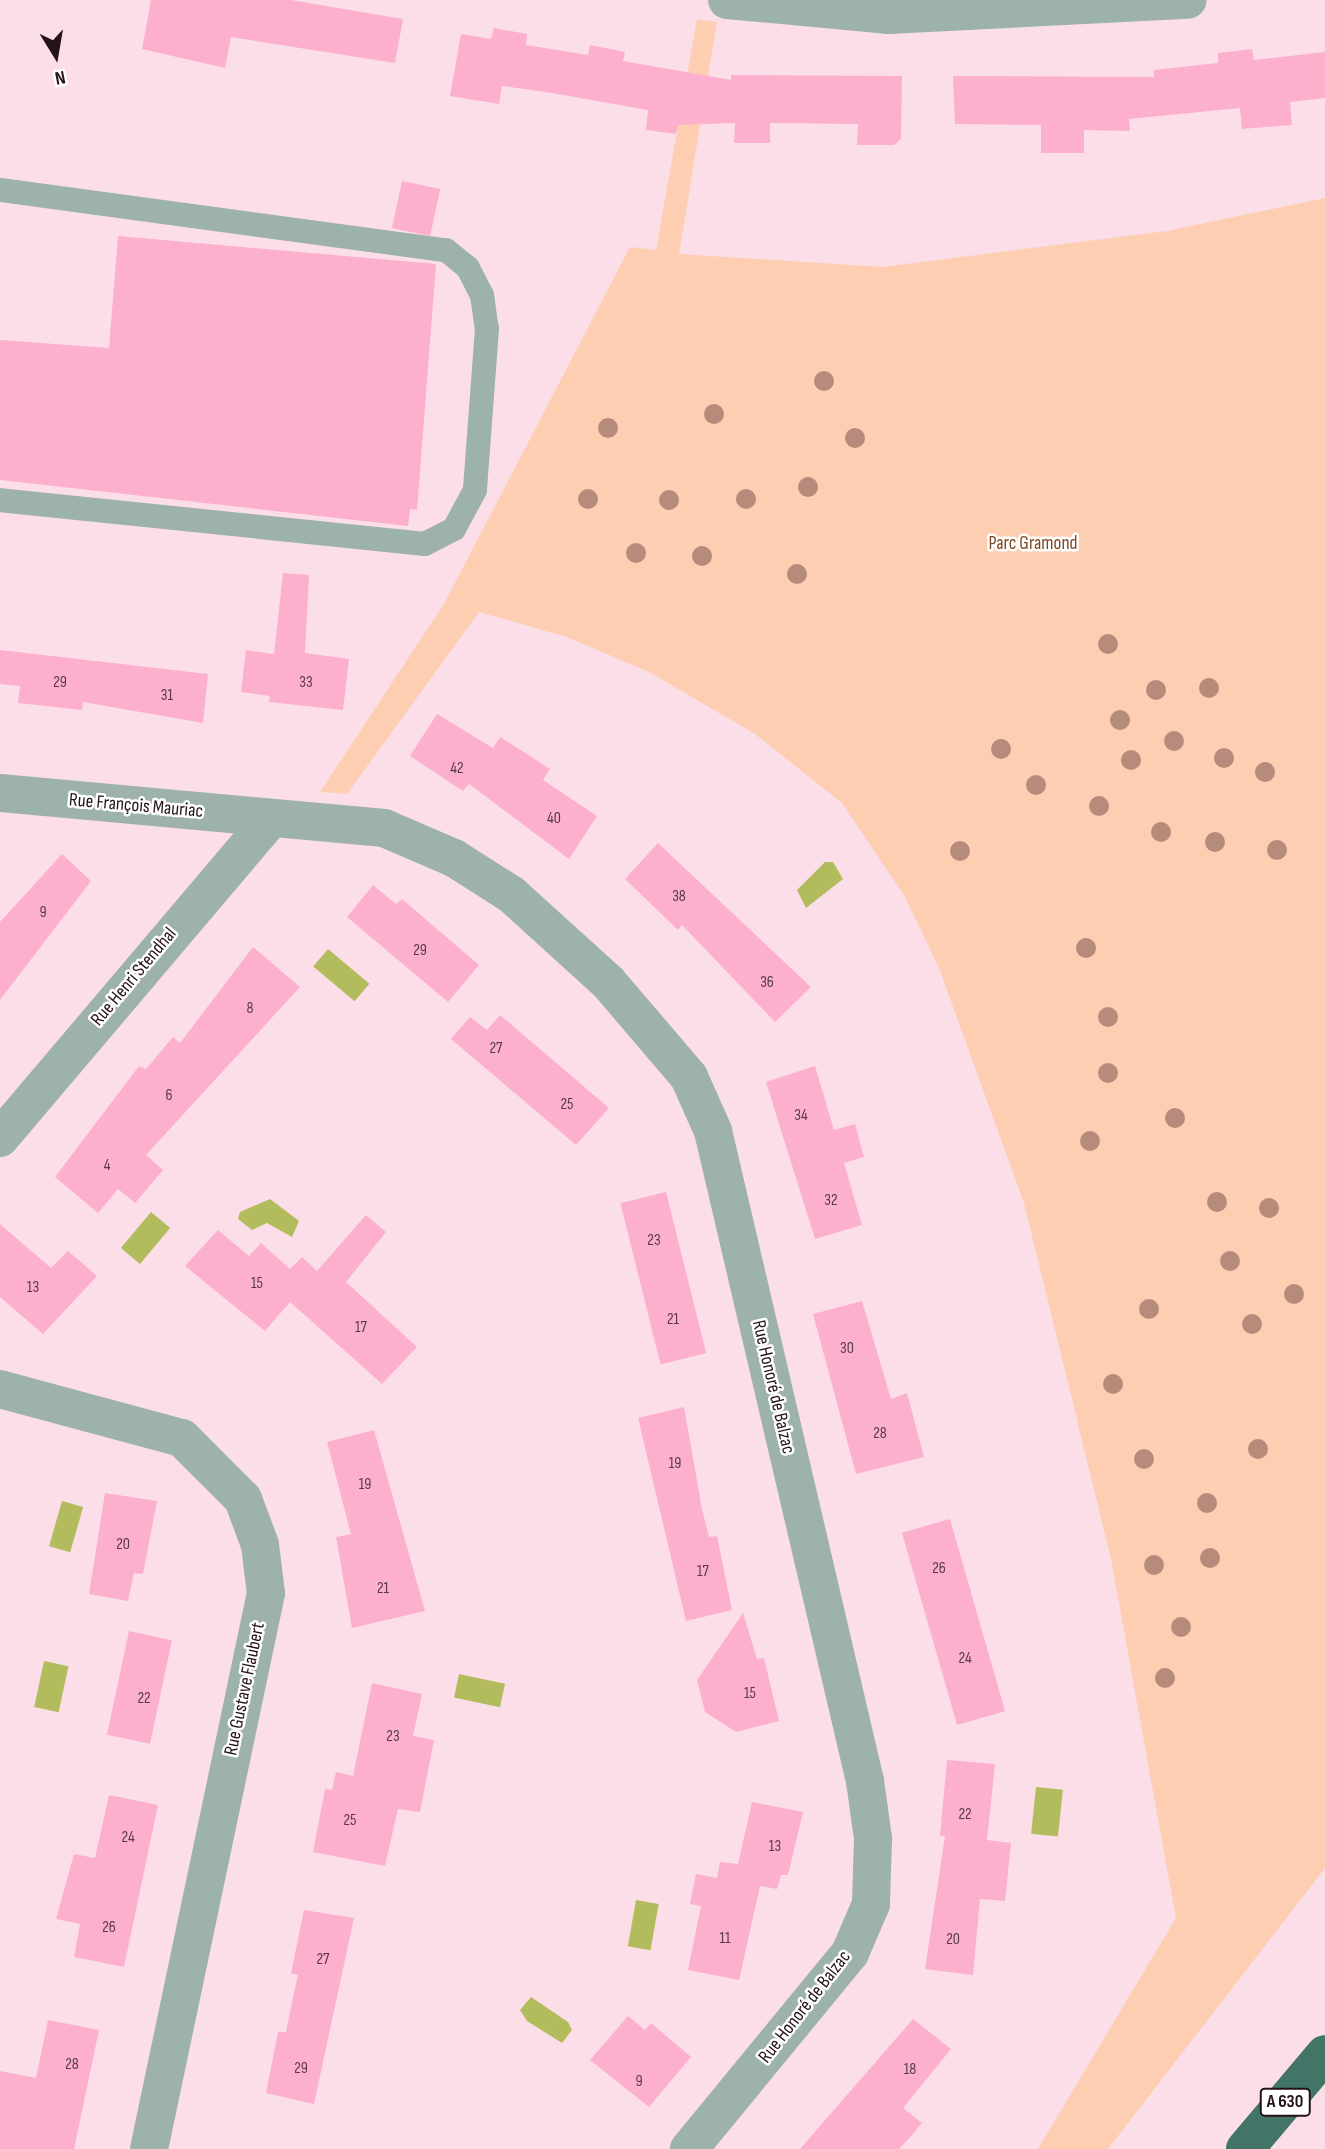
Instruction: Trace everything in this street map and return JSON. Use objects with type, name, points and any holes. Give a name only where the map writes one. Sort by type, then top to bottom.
[{"type":"highway","name":"A 630","points":[[1245,2149],[1325,2054]]},
{"type":"street","points":[[727,0],[888,15],[1188,0]]},
{"type":"street","name":"Rue François Mauriac","points":[[0,793],[271,819]]},
{"type":"street","name":"Rue Henri Stendhal","points":[[0,1138],[271,819]]},
{"type":"street","name":"Rue Honoré de Balzac","points":[[271,819],[384,828],[454,858],[512,895],[617,992],[689,1077],[713,1131],[865,1781],[873,1839],[871,1903],[850,1953],[689,2149]]},
{"type":"street","name":"Rue Gustave Flaubert","points":[[0,1389],[182,1438],[243,1499],[260,1545],[265,1593],[149,2149]]},
{"type":"lane","points":[[0,190],[446,250],[468,268],[482,295],[487,329],[475,490],[454,529],[425,544],[0,500]]},
{"type":"green space","name":"Parc Gramond","points":[[697,19],[717,22],[679,254],[882,267],[1167,231],[1325,198],[1325,1868],[1108,2149],[1038,2149],[1176,1918],[1111,1559],[1024,1203],[939,968],[904,895],[842,803],[755,734],[649,672],[567,637],[479,612],[347,794],[320,792],[444,604],[630,247],[656,250]]},
{"type":"shaded area","points":[[825,862],[833,862],[843,879],[806,908],[797,890]]},
{"type":"shaded area","points":[[328,949],[369,984],[355,1001],[313,967]]},
{"type":"shaded area","points":[[270,1199],[299,1221],[292,1237],[267,1223],[252,1230],[238,1219],[240,1212]]},
{"type":"shaded area","points":[[151,1212],[170,1228],[140,1264],[121,1248]]},
{"type":"shaded area","points":[[62,1501],[83,1507],[70,1552],[49,1546]]},
{"type":"shaded area","points":[[44,1661],[68,1666],[59,1712],[34,1707]]},
{"type":"shaded area","points":[[459,1674],[505,1684],[500,1707],[454,1697]]},
{"type":"shaded area","points":[[1036,1787],[1063,1790],[1058,1837],[1031,1834]]},
{"type":"shaded area","points":[[636,1900],[659,1904],[650,1950],[628,1946]]},
{"type":"shaded area","points":[[531,1997],[568,2022],[572,2030],[562,2043],[527,2021],[520,2010]]},
{"type":"building","points":[[151,0],[291,0],[403,19],[395,63],[231,37],[225,68],[142,49]]},
{"type":"building","points":[[494,28],[527,34],[526,45],[588,55],[590,45],[625,52],[623,61],[731,80],[731,75],[902,76],[901,139],[894,145],[857,145],[858,124],[770,123],[770,143],[734,143],[735,123],[678,125],[676,134],[646,130],[648,110],[552,93],[502,86],[499,104],[450,96],[461,34],[491,39]]},
{"type":"building","points":[[1252,49],[1254,60],[1325,52],[1325,98],[1290,102],[1292,125],[1242,129],[1240,108],[1129,119],[1130,131],[1084,130],[1084,153],[1041,153],[1041,125],[955,124],[953,76],[1154,77],[1154,70],[1218,63],[1218,53]]},
{"type":"building","points":[[402,181],[440,189],[430,236],[392,228]]},
{"type":"building","points":[[118,236],[436,264],[417,510],[410,509],[408,526],[0,480],[0,340],[109,348]]},
{"type":"building","points":[[283,573],[309,575],[305,653],[349,659],[343,710],[269,702],[270,696],[241,692],[246,650],[274,654]]},
{"type":"building","points":[[0,650],[208,674],[203,723],[83,702],[82,710],[18,703],[20,686],[0,684]]},
{"type":"building","points":[[437,714],[493,748],[500,737],[550,769],[543,780],[597,816],[569,859],[469,784],[463,791],[410,756]]},
{"type":"building","points":[[658,843],[811,987],[775,1022],[682,925],[678,930],[625,879]]},
{"type":"building","points":[[62,854],[91,881],[0,1000],[0,922]]},
{"type":"building","points":[[373,885],[396,904],[402,899],[479,965],[448,1002],[347,917]]},
{"type":"building","points":[[253,947],[300,987],[146,1155],[163,1170],[135,1203],[118,1189],[98,1213],[55,1177],[139,1066],[146,1069],[173,1037],[180,1043]]},
{"type":"building","points":[[500,1015],[609,1108],[576,1145],[451,1039],[470,1017],[487,1030]]},
{"type":"building","points":[[815,1066],[834,1130],[855,1124],[864,1157],[844,1163],[862,1225],[815,1239],[766,1082]]},
{"type":"building","points":[[666,1192],[706,1353],[661,1364],[620,1203]]},
{"type":"building","points":[[366,1215],[386,1232],[346,1282],[417,1347],[382,1384],[290,1302],[265,1331],[185,1266],[218,1230],[249,1256],[261,1243],[290,1269],[302,1257],[317,1271]]},
{"type":"building","points":[[0,1224],[51,1268],[68,1251],[97,1276],[43,1334],[0,1297]]},
{"type":"building","points":[[862,1301],[891,1399],[907,1393],[924,1457],[856,1474],[813,1314]]},
{"type":"building","points":[[684,1407],[702,1509],[709,1537],[717,1536],[732,1610],[686,1621],[638,1418]]},
{"type":"building","points":[[374,1430],[425,1611],[352,1628],[336,1537],[351,1534],[327,1442]]},
{"type":"building","points":[[105,1493],[157,1501],[143,1574],[134,1573],[128,1601],[89,1594]]},
{"type":"building","points":[[950,1519],[1005,1711],[957,1725],[902,1533]]},
{"type":"building","points":[[743,1613],[757,1659],[764,1658],[779,1721],[736,1732],[705,1712],[697,1680]]},
{"type":"building","points":[[129,1631],[172,1640],[150,1744],[107,1735]]},
{"type":"building","points":[[372,1683],[422,1694],[413,1736],[434,1740],[420,1812],[398,1809],[385,1866],[313,1852],[325,1789],[332,1790],[336,1772],[353,1776]]},
{"type":"building","points":[[947,1760],[995,1764],[987,1840],[1011,1843],[1005,1901],[980,1899],[973,1975],[925,1969],[945,1836],[940,1836]]},
{"type":"building","points":[[109,1795],[158,1805],[124,1967],[74,1957],[80,1924],[56,1919],[74,1854],[95,1858]]},
{"type":"building","points":[[752,1802],[803,1812],[788,1875],[781,1875],[777,1889],[760,1886],[739,1980],[688,1970],[701,1906],[690,1904],[696,1874],[717,1878],[720,1862],[738,1864]]},
{"type":"building","points":[[304,1910],[354,1918],[314,2104],[266,2093],[278,2032],[286,2032],[298,1975],[291,1973]]},
{"type":"building","points":[[628,2016],[645,2030],[651,2023],[691,2057],[649,2107],[590,2060]]},
{"type":"building","points":[[913,2019],[951,2049],[903,2108],[922,2123],[911,2136],[899,2149],[800,2149]]},
{"type":"building","points":[[48,2020],[99,2030],[74,2149],[0,2149],[0,2071],[36,2078]]}]
